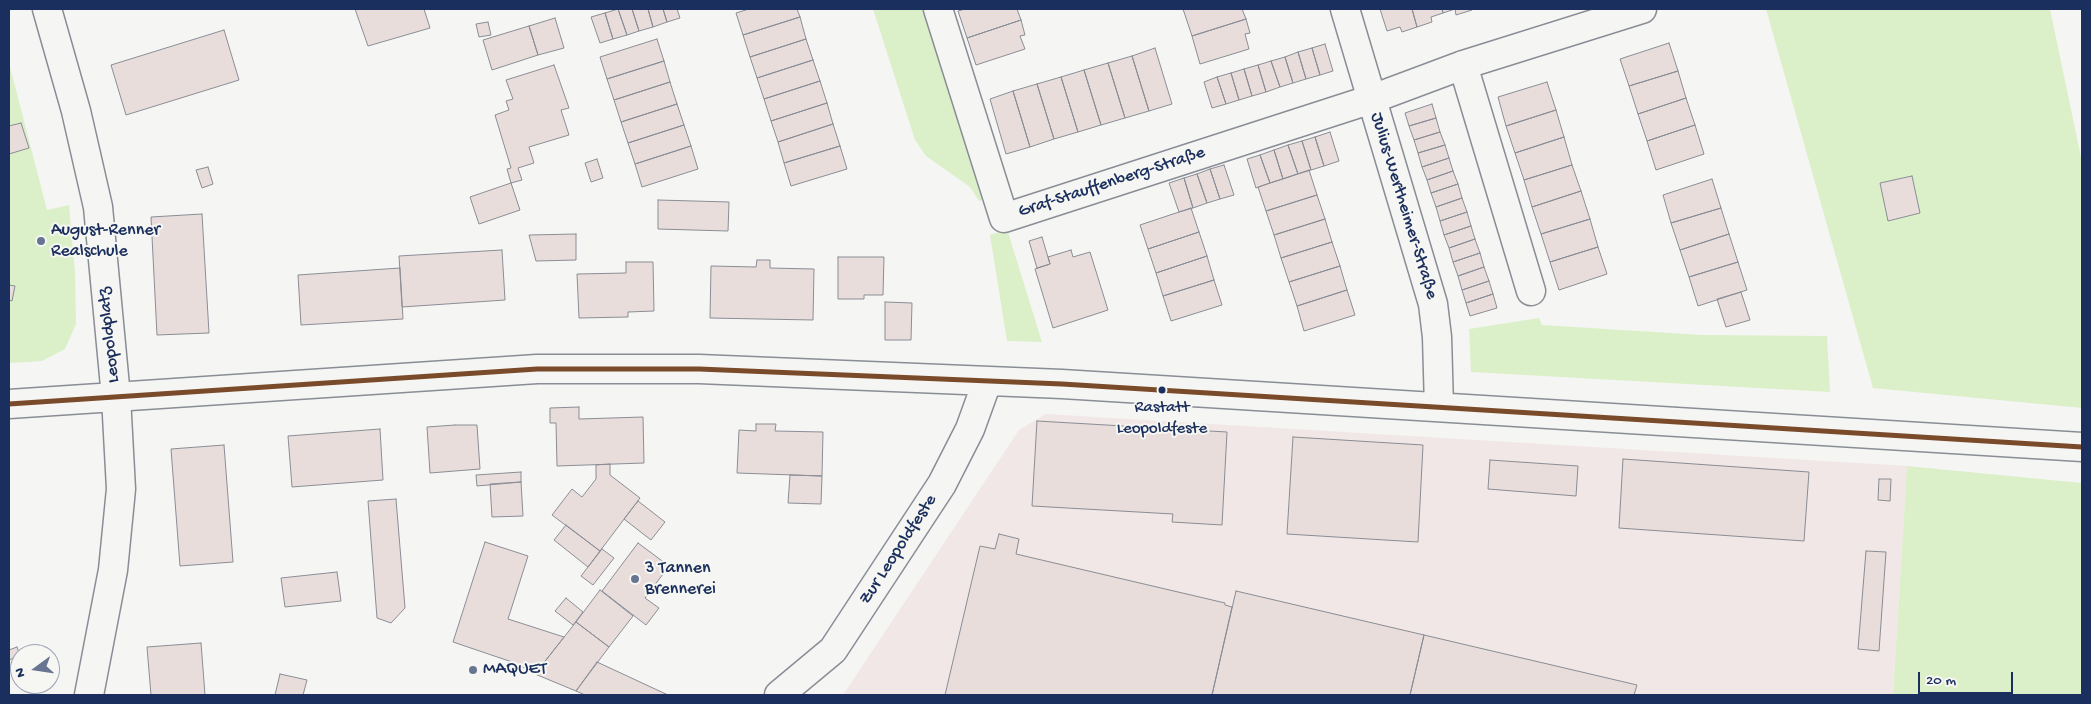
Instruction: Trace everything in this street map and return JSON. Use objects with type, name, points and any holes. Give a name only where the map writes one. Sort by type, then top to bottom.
[{"type":"street","name":"Leopoldplatz","points":[[47,9],[76,111],[98,207],[116,397],[121,489],[113,570],[89,695]]},
{"type":"street","name":"Graf-Stauffenberg-Straße","points":[[938,9],[1004,218],[1372,99]]},
{"type":"street","name":"Julius-Wertheimer-Straße","points":[[1345,9],[1433,304],[1437,336],[1438,407]]},
{"type":"street","points":[[1372,99],[1463,65],[1642,9]]},
{"type":"street","points":[[1463,65],[1531,291]]},
{"type":"street","points":[[9,404],[537,369],[699,369],[987,382],[1438,407],[2082,447]]},
{"type":"street","name":"Zur Leopoldfeste","points":[[779,695],[833,650],[942,484],[970,429],[987,382]]},
{"type":"shaded area","points":[[1046,414],[1907,466],[1893,695],[843,695],[1019,430]]},
{"type":"green space","points":[[873,9],[927,9],[985,199],[979,201],[970,187],[926,156],[915,140]]},
{"type":"green space","points":[[1766,9],[2050,9],[2082,162],[2082,408],[1873,388]]},
{"type":"green space","name":"August-Renner Realschule","points":[[9,63],[47,210],[69,205],[75,272],[76,324],[65,349],[42,361],[9,363]]},
{"type":"green space","points":[[1007,229],[1042,342],[1007,341],[990,235]]},
{"type":"green space","points":[[1539,318],[1542,325],[1702,335],[1827,336],[1830,392],[1471,372],[1469,329]]},
{"type":"green space","points":[[1907,466],[2082,483],[2082,695],[1893,695]]},
{"type":"building","points":[[355,9],[424,9],[430,28],[368,46]]},
{"type":"building","points":[[618,9],[627,35],[613,39],[605,13]]},
{"type":"building","points":[[618,9],[632,9],[639,31],[627,35]]},
{"type":"building","points":[[632,9],[648,9],[653,27],[639,31]]},
{"type":"building","points":[[648,9],[663,9],[667,22],[653,27]]},
{"type":"building","points":[[663,9],[677,9],[680,18],[667,22]]},
{"type":"building","points":[[749,9],[797,9],[800,17],[743,35],[736,13]]},
{"type":"building","points":[[965,9],[1017,9],[1021,20],[967,38],[958,11]]},
{"type":"building","points":[[1183,9],[1242,9],[1246,19],[1192,36]]},
{"type":"building","points":[[1380,9],[1412,9],[1417,27],[1402,32],[1400,27],[1387,31]]},
{"type":"building","points":[[1412,9],[1442,9],[1443,13],[1431,17],[1432,22],[1417,27]]},
{"type":"building","points":[[1442,9],[1455,9],[1443,13]]},
{"type":"building","points":[[1455,9],[1471,9],[1472,10],[1456,15]]},
{"type":"building","points":[[605,13],[613,39],[600,43],[591,17]]},
{"type":"building","points":[[800,17],[806,39],[750,57],[743,35]]},
{"type":"building","points":[[555,18],[564,48],[538,55],[529,26]]},
{"type":"building","points":[[1246,19],[1250,33],[1245,34],[1249,49],[1200,64],[1192,36]]},
{"type":"building","points":[[1021,20],[1025,35],[1020,36],[1025,49],[976,65],[967,38]]},
{"type":"building","points":[[488,22],[491,35],[479,37],[476,24]]},
{"type":"building","points":[[529,26],[538,55],[492,70],[483,40]]},
{"type":"building","points":[[224,30],[239,80],[126,115],[111,65]]},
{"type":"building","points":[[657,39],[664,61],[607,79],[600,57]]},
{"type":"building","points":[[806,39],[813,60],[757,78],[750,57]]},
{"type":"building","points":[[1669,43],[1678,71],[1629,86],[1620,59]]},
{"type":"building","points":[[1325,44],[1333,71],[1320,75],[1312,48]]},
{"type":"building","points":[[1155,48],[1172,104],[1149,111],[1132,56]]},
{"type":"building","points":[[1312,48],[1320,75],[1306,79],[1298,52]]},
{"type":"building","points":[[1298,52],[1306,79],[1293,83],[1285,57]]},
{"type":"building","points":[[1132,56],[1149,111],[1125,118],[1108,63]]},
{"type":"building","points":[[1285,57],[1293,83],[1280,87],[1271,61]]},
{"type":"building","points":[[813,60],[820,81],[764,99],[757,78]]},
{"type":"building","points":[[664,61],[670,82],[614,100],[607,79]]},
{"type":"building","points":[[1271,61],[1280,87],[1266,92],[1258,65]]},
{"type":"building","points":[[1108,63],[1125,118],[1101,125],[1084,70]]},
{"type":"building","points":[[554,65],[569,108],[561,110],[569,135],[529,147],[534,163],[518,168],[522,180],[511,183],[507,169],[511,168],[495,115],[509,110],[506,101],[513,99],[506,80]]},
{"type":"building","points":[[1258,65],[1266,92],[1252,96],[1244,69]]},
{"type":"building","points":[[1244,69],[1252,96],[1239,100],[1231,73]]},
{"type":"building","points":[[1084,70],[1101,125],[1078,132],[1061,77]]},
{"type":"building","points":[[1678,71],[1686,98],[1638,114],[1629,86]]},
{"type":"building","points":[[1231,73],[1239,100],[1226,104],[1217,77]]},
{"type":"building","points":[[1061,77],[1078,132],[1054,139],[1037,84]]},
{"type":"building","points":[[1217,77],[1226,104],[1212,108],[1204,82]]},
{"type":"building","points":[[820,81],[827,103],[771,121],[764,99]]},
{"type":"building","points":[[670,82],[677,104],[621,122],[614,100]]},
{"type":"building","points":[[1547,82],[1556,110],[1506,126],[1498,97]]},
{"type":"building","points":[[1037,84],[1054,139],[1030,147],[1013,91]]},
{"type":"building","points":[[1013,91],[1030,147],[1006,154],[990,99]]},
{"type":"building","points":[[1686,98],[1695,125],[1647,141],[1638,114]]},
{"type":"building","points":[[827,103],[833,124],[778,142],[771,121]]},
{"type":"building","points":[[677,104],[684,125],[628,143],[621,122]]},
{"type":"building","points":[[1432,104],[1436,118],[1409,126],[1405,113]]},
{"type":"building","points":[[1556,110],[1564,137],[1515,153],[1506,126]]},
{"type":"building","points":[[1436,118],[1440,132],[1414,140],[1409,126]]},
{"type":"building","points":[[21,123],[29,148],[9,154],[9,126]]},
{"type":"building","points":[[833,124],[840,146],[784,163],[778,142]]},
{"type":"building","points":[[684,125],[691,146],[635,164],[628,143]]},
{"type":"building","points":[[1695,125],[1704,154],[1656,170],[1647,141]]},
{"type":"building","points":[[1330,132],[1339,161],[1324,166],[1315,137]]},
{"type":"building","points":[[1440,132],[1445,145],[1418,153],[1414,140]]},
{"type":"building","points":[[1315,137],[1324,166],[1311,170],[1302,141]]},
{"type":"building","points":[[1564,137],[1572,165],[1524,180],[1515,153]]},
{"type":"building","points":[[1302,141],[1311,170],[1298,174],[1288,145]]},
{"type":"building","points":[[1288,145],[1298,174],[1283,179],[1274,150]]},
{"type":"building","points":[[1445,145],[1449,158],[1422,167],[1418,153]]},
{"type":"building","points":[[691,146],[698,169],[642,187],[635,164]]},
{"type":"building","points":[[840,146],[847,169],[791,186],[784,163]]},
{"type":"building","points":[[1274,150],[1283,179],[1270,183],[1260,155]]},
{"type":"building","points":[[1260,155],[1270,183],[1256,188],[1247,159]]},
{"type":"building","points":[[1449,158],[1453,171],[1427,180],[1422,167]]},
{"type":"building","points":[[597,159],[603,178],[591,182],[585,163]]},
{"type":"building","points":[[1224,165],[1234,195],[1220,199],[1210,169]]},
{"type":"building","points":[[1572,165],[1581,191],[1532,207],[1524,180]]},
{"type":"building","points":[[208,167],[213,184],[202,188],[196,170]]},
{"type":"building","points":[[1210,169],[1220,199],[1207,203],[1197,174]]},
{"type":"building","points":[[1309,170],[1317,195],[1266,211],[1258,187]]},
{"type":"building","points":[[1453,171],[1458,184],[1431,193],[1427,180]]},
{"type":"building","points":[[1197,174],[1207,203],[1193,208],[1184,178]]},
{"type":"building","points":[[1912,176],[1920,213],[1888,221],[1880,183]]},
{"type":"building","points":[[1184,178],[1193,208],[1179,212],[1169,183]]},
{"type":"building","points":[[1712,179],[1721,208],[1671,223],[1663,195]]},
{"type":"building","points":[[511,183],[520,210],[479,224],[470,197]]},
{"type":"building","points":[[1458,184],[1462,198],[1436,207],[1431,193]]},
{"type":"building","points":[[1581,191],[1590,219],[1541,234],[1532,207]]},
{"type":"building","points":[[1317,195],[1325,219],[1274,235],[1266,211]]},
{"type":"building","points":[[1462,198],[1467,212],[1440,221],[1436,207]]},
{"type":"building","points":[[658,200],[729,202],[728,231],[658,229]]},
{"type":"building","points":[[1191,208],[1199,232],[1148,249],[1140,225]]},
{"type":"building","points":[[1721,208],[1729,234],[1680,250],[1671,223]]},
{"type":"building","points":[[1467,212],[1471,226],[1444,235],[1440,221]]},
{"type":"building","points":[[202,214],[209,333],[157,335],[151,217]]},
{"type":"building","points":[[1325,219],[1332,242],[1281,258],[1274,235]]},
{"type":"building","points":[[1590,219],[1598,247],[1550,262],[1541,234]]},
{"type":"building","points":[[1471,226],[1475,239],[1449,248],[1444,235]]},
{"type":"building","points":[[1199,232],[1207,256],[1156,273],[1148,249]]},
{"type":"building","points":[[576,234],[576,260],[536,261],[529,235]]},
{"type":"building","points":[[1729,234],[1738,262],[1689,277],[1680,250]]},
{"type":"building","points":[[1042,237],[1050,264],[1037,268],[1029,241]]},
{"type":"building","points":[[1475,239],[1480,253],[1453,262],[1449,248]]},
{"type":"building","points":[[1332,242],[1340,266],[1289,282],[1281,258]]},
{"type":"building","points":[[1598,247],[1607,274],[1559,290],[1550,262]]},
{"type":"building","points":[[502,250],[505,300],[402,307],[399,256]]},
{"type":"building","points":[[1071,250],[1073,257],[1090,252],[1108,310],[1053,328],[1035,269],[1050,264],[1048,257]]},
{"type":"building","points":[[1480,253],[1484,267],[1458,276],[1453,262]]},
{"type":"building","points":[[1207,256],[1214,280],[1163,296],[1156,273]]},
{"type":"building","points":[[838,257],[884,257],[883,295],[864,295],[864,299],[838,299]]},
{"type":"building","points":[[757,260],[770,260],[770,268],[814,269],[813,320],[710,318],[711,266],[756,267]]},
{"type":"building","points":[[626,262],[653,262],[654,311],[628,312],[628,317],[579,318],[577,274],[626,273]]},
{"type":"building","points":[[1738,262],[1747,290],[1698,306],[1689,277]]},
{"type":"building","points":[[1340,266],[1347,290],[1297,306],[1289,282]]},
{"type":"building","points":[[1484,267],[1489,281],[1462,290],[1458,276]]},
{"type":"building","points":[[400,268],[403,319],[301,325],[298,275]]},
{"type":"building","points":[[1214,280],[1222,305],[1171,321],[1163,296]]},
{"type":"building","points":[[1489,281],[1493,294],[1466,303],[1462,290]]},
{"type":"building","points":[[9,285],[15,286],[12,301],[9,300]]},
{"type":"building","points":[[1347,290],[1355,315],[1304,331],[1297,306]]},
{"type":"building","points":[[1741,292],[1750,320],[1726,327],[1717,299]]},
{"type":"building","points":[[1493,294],[1497,308],[1470,316],[1466,303]]},
{"type":"building","points":[[885,302],[912,303],[911,340],[885,340]]},
{"type":"building","points":[[579,407],[579,419],[643,417],[644,463],[557,466],[556,423],[550,423],[550,408]]},
{"type":"building","points":[[1037,421],[1227,432],[1222,525],[1172,522],[1173,514],[1032,506]]},
{"type":"building","points":[[756,424],[776,424],[775,431],[823,432],[822,476],[737,473],[739,430],[756,431]]},
{"type":"building","points":[[477,425],[480,469],[430,473],[427,427]]},
{"type":"building","points":[[380,429],[383,480],[292,487],[288,436]]},
{"type":"building","points":[[1293,437],[1423,445],[1418,542],[1287,534]]},
{"type":"building","points":[[224,445],[233,562],[180,566],[171,449]]},
{"type":"building","points":[[1623,459],[1809,472],[1804,541],[1619,528]]},
{"type":"building","points":[[1490,460],[1578,466],[1576,496],[1488,489]]},
{"type":"building","points":[[610,464],[610,475],[640,498],[600,551],[552,515],[572,489],[582,497],[596,479],[596,465]]},
{"type":"building","points":[[521,472],[521,482],[477,486],[476,475]]},
{"type":"building","points":[[790,475],[822,476],[821,504],[788,503]]},
{"type":"building","points":[[1879,479],[1891,479],[1890,501],[1878,500]]},
{"type":"building","points":[[521,482],[523,516],[492,517],[490,484]]},
{"type":"building","points":[[396,499],[405,608],[391,623],[377,618],[368,501]]},
{"type":"building","points":[[638,501],[665,522],[651,540],[624,519]]},
{"type":"building","points":[[566,525],[600,551],[588,567],[554,540]]},
{"type":"building","points":[[999,534],[1019,539],[1016,554],[1225,603],[1225,605],[1232,607],[1212,695],[945,695],[980,546],[995,549]]},
{"type":"building","points":[[485,542],[528,556],[508,619],[564,637],[535,674],[515,663],[453,642]]},
{"type":"building","name":"3 Tannen Brennerei","points":[[638,543],[669,566],[645,598],[659,608],[646,625],[602,591]]},
{"type":"building","points":[[602,549],[614,558],[593,585],[581,576]]},
{"type":"building","points":[[1866,551],[1886,552],[1879,651],[1858,649]]},
{"type":"building","points":[[337,572],[341,601],[285,607],[281,578]]},
{"type":"building","points":[[600,590],[633,616],[609,647],[576,622]]},
{"type":"building","points":[[1236,591],[1424,635],[1410,695],[1212,695]]},
{"type":"building","points":[[566,598],[583,612],[573,625],[555,611]]},
{"type":"building","points":[[576,622],[609,647],[576,691],[535,674]]},
{"type":"building","points":[[1424,635],[1637,685],[1634,695],[1410,695]]},
{"type":"building","points":[[201,643],[205,695],[151,695],[147,647]]},
{"type":"building","points":[[597,662],[668,695],[585,695],[576,691]]},
{"type":"building","points":[[280,674],[307,680],[303,695],[275,695]]},
{"type":"transit line","points":[[9,404],[537,369],[699,369],[1062,384],[2082,447]]},
{"type":"place","name":"August-Renner Realschule","points":[[41,241]]},
{"type":"place","name":"Rastatt Leopoldfeste","points":[[1162,390]]},
{"type":"place","name":"3 Tannen Brennerei","points":[[635,579]]},
{"type":"place","name":"MAQUET","points":[[473,670]]}]
